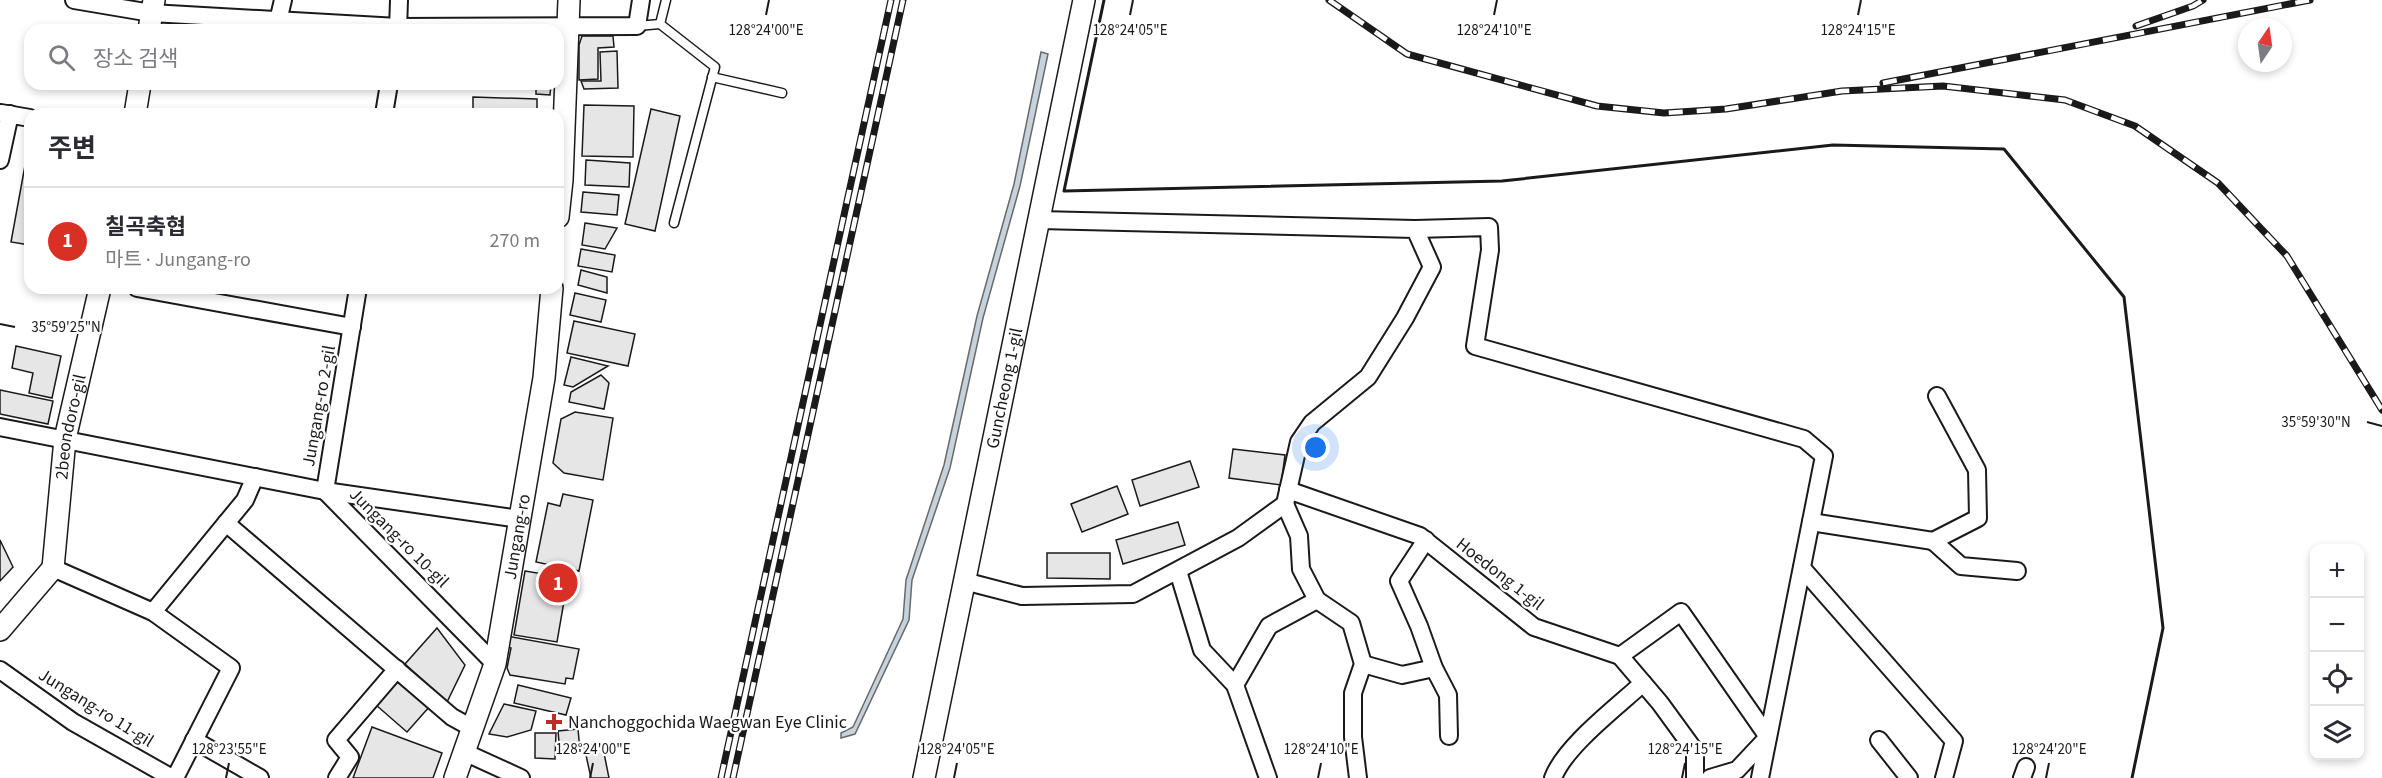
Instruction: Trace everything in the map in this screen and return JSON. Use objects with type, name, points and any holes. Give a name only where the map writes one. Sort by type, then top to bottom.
[{"type":"street","points":[[74,0],[151,14],[323,24]]},
{"type":"street","points":[[278,21],[283,0]]},
{"type":"street","points":[[398,24],[399,0]]},
{"type":"street","points":[[564,129],[569,0]]},
{"type":"street","points":[[564,26],[637,26],[641,0]]},
{"type":"street","name":"Guncheong 1-gil","points":[[924,778],[1084,0]]},
{"type":"street","points":[[136,108],[139,90]]},
{"type":"street","points":[[385,108],[388,90]]},
{"type":"street","points":[[0,160],[5,113],[24,117]]},
{"type":"street","points":[[1039,220],[1415,229],[1489,227],[1490,250],[1475,346],[1804,439],[1824,456],[1760,778]]},
{"type":"street","points":[[1358,778],[1353,737],[1353,693],[1364,664],[1351,623],[1317,600],[1301,569],[1299,536],[1287,497],[1299,442],[1312,423],[1368,377],[1405,318],[1432,267],[1415,229]]},
{"type":"street","name":"2beondoro-gil","points":[[52,568],[65,439],[99,294]]},
{"type":"street","name":"Jungang-ro 2-gil","points":[[170,294],[352,327]]},
{"type":"street","name":"Jungang-ro 2-gil","points":[[325,492],[357,294]]},
{"type":"street","name":"Jungang-ro","points":[[455,778],[495,664],[544,378],[551,294]]},
{"type":"street","points":[[1933,541],[1978,518],[1977,470],[1937,396]]},
{"type":"street","name":"Jungang-ro 10-gil","points":[[0,428],[325,492],[495,664]]},
{"type":"street","points":[[0,630],[52,568],[153,612],[245,500],[255,477]]},
{"type":"street","points":[[325,492],[520,519]]},
{"type":"street","points":[[964,581],[1022,596],[1133,594],[1238,538],[1287,497]]},
{"type":"street","name":"Hoedong 1-gil","points":[[1287,497],[1420,536],[1534,627],[1620,656]]},
{"type":"street","points":[[1811,522],[1933,541],[1961,566],[2017,571]]},
{"type":"street","points":[[226,523],[452,717],[472,728]]},
{"type":"street","points":[[1426,540],[1399,581],[1434,668],[1448,695],[1449,736]]},
{"type":"street","points":[[1802,568],[1954,741],[1944,778]]},
{"type":"street","points":[[1178,571],[1202,650],[1235,686],[1268,778]]},
{"type":"street","points":[[1235,686],[1269,626],[1317,600]]},
{"type":"street","name":"Jungang-ro 11-gil","points":[[0,670],[73,722],[174,778],[231,668],[153,612]]},
{"type":"street","points":[[1695,778],[1695,751],[1620,656],[1681,612],[1768,737]]},
{"type":"street","points":[[1364,664],[1402,675],[1434,668]]},
{"type":"street","points":[[337,778],[350,757],[336,740],[397,669]]},
{"type":"street","points":[[1553,778],[1557,766],[1587,734],[1643,683]]},
{"type":"street","points":[[1710,778],[1737,770],[1768,737]]},
{"type":"street","points":[[194,740],[260,778]]},
{"type":"street","points":[[1879,740],[1909,778]]},
{"type":"street","points":[[464,752],[521,778]]},
{"type":"lane","points":[[660,24],[666,0]]},
{"type":"lane","points":[[637,26],[660,24],[715,67],[674,224]]},
{"type":"lane","points":[[712,77],[782,93]]},
{"type":"shaded area","points":[[1041,52],[1048,54],[1020,186],[983,318],[950,468],[912,580],[909,620],[855,734],[841,738],[841,733],[853,727],[903,619],[906,580],[944,465],[977,316],[1014,184]]},
{"type":"building","points":[[582,36],[613,36],[614,47],[598,48],[598,79],[579,80],[579,45]]},
{"type":"building","points":[[617,51],[618,88],[584,89],[581,81],[601,81],[600,52]]},
{"type":"building","points":[[536,90],[550,90],[550,95],[536,94]]},
{"type":"building","points":[[473,97],[537,99],[537,108],[473,108]]},
{"type":"building","points":[[584,105],[634,106],[633,157],[582,156]]},
{"type":"building","points":[[651,109],[680,116],[655,231],[625,224]]},
{"type":"building","points":[[586,160],[630,163],[629,187],[585,185]]},
{"type":"building","points":[[24,171],[24,244],[11,242]]},
{"type":"building","points":[[583,192],[619,195],[617,215],[581,212]]},
{"type":"building","points":[[585,223],[617,228],[605,249],[582,245]]},
{"type":"building","points":[[581,249],[615,255],[612,272],[578,266]]},
{"type":"building","points":[[581,270],[607,277],[607,293],[578,285]]},
{"type":"building","points":[[575,293],[606,300],[601,322],[570,315]]},
{"type":"building","points":[[574,321],[635,334],[628,366],[567,353]]},
{"type":"building","points":[[16,346],[61,356],[52,398],[29,393],[33,373],[12,368]]},
{"type":"building","points":[[571,357],[608,366],[573,387],[564,385]]},
{"type":"building","points":[[601,375],[609,383],[604,409],[569,402],[571,392]]},
{"type":"building","points":[[0,390],[53,401],[48,424],[0,414]]},
{"type":"building","points":[[575,412],[613,418],[603,480],[564,473],[553,463],[561,419]]},
{"type":"building","points":[[1233,449],[1285,455],[1281,485],[1229,478]]},
{"type":"building","points":[[1190,461],[1199,487],[1140,506],[1132,480]]},
{"type":"building","points":[[1117,486],[1128,514],[1082,532],[1071,504]]},
{"type":"building","points":[[563,494],[593,500],[579,571],[536,562],[548,503],[560,506]]},
{"type":"building","points":[[1178,522],[1185,545],[1123,564],[1116,540]]},
{"type":"building","points":[[0,540],[13,567],[0,581]]},
{"type":"building","points":[[1047,553],[1110,553],[1110,579],[1047,578]]},
{"type":"building","points":[[525,571],[568,578],[557,642],[514,635]]},
{"type":"building","points":[[437,628],[465,665],[447,702],[405,664]]},
{"type":"building","points":[[506,636],[579,649],[573,679],[566,678],[565,684],[510,675],[507,668],[511,648],[505,646]]},
{"type":"building","points":[[399,679],[430,706],[407,732],[376,705]]},
{"type":"building","points":[[518,685],[571,698],[566,715],[514,703]]},
{"type":"building","points":[[504,704],[536,711],[531,730],[507,737],[489,734]]},
{"type":"building","points":[[372,727],[442,753],[433,778],[353,778]]},
{"type":"building","points":[[578,729],[580,751],[560,753],[558,731]]},
{"type":"building","points":[[535,733],[556,733],[555,759],[535,758]]},
{"type":"building","points":[[602,743],[609,778],[591,778],[584,746]]},
{"type":"railway","points":[[721,778],[891,0]]},
{"type":"railway","points":[[733,778],[903,0]]},
{"type":"railway","points":[[1329,0],[1407,54],[1597,106],[1664,113],[1726,109],[1842,91],[1943,86],[2065,100],[2135,126],[2218,183],[2287,256],[2382,410]]},
{"type":"railway","points":[[2136,26],[2193,6],[2203,0]]},
{"type":"railway","points":[[1883,83],[2310,0]]},
{"type":"wall","points":[[1104,0],[1064,191],[1502,181],[1833,145],[2004,149],[2124,297],[2163,628],[2132,778]]},
{"type":"place","name":"칠곡축협","points":[[558,583]]},
{"type":"place","name":"Nanchoggochida Waegwan Eye Clinic","points":[[554,722]]}]
